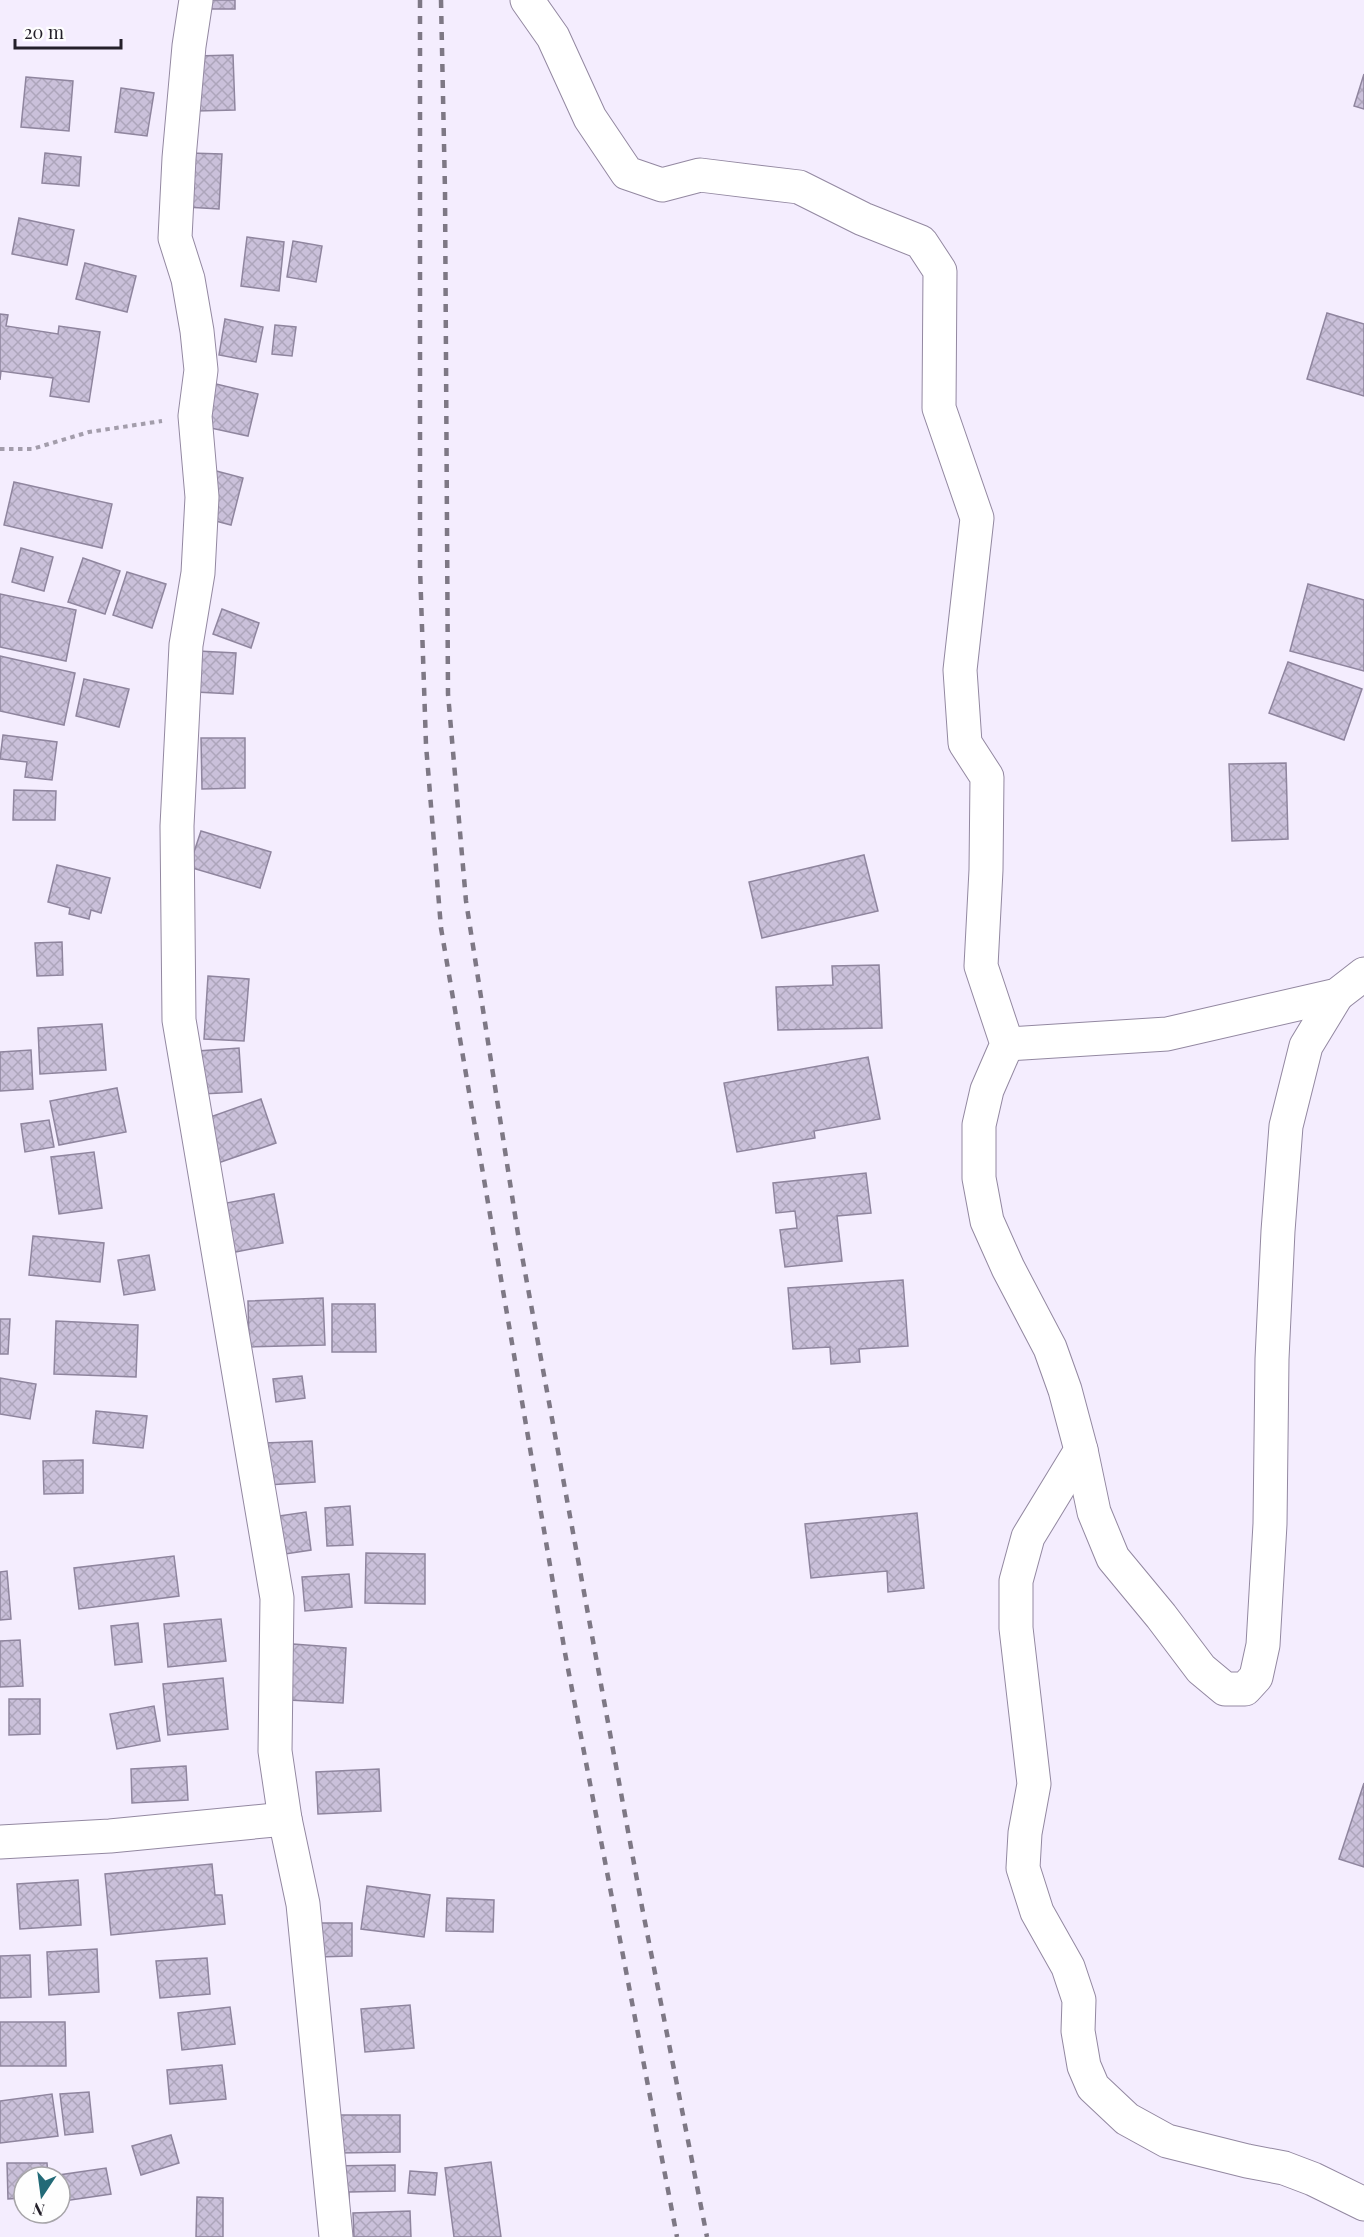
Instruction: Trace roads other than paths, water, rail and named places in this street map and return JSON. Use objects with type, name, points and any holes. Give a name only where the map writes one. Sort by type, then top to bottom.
[{"type":"street","points":[[196,0],[189,46],[180,147],[175,238],[188,279],[197,331],[201,370],[195,416],[202,497],[198,573],[186,645],[177,815],[179,1020],[277,1598],[275,1751],[285,1819],[303,1904],[336,2237]]},
{"type":"street","points":[[527,0],[553,37],[590,118],[627,173],[662,185],[700,175],[800,187],[863,219],[921,242],[940,271],[939,408],[977,518],[960,670],[965,743],[987,777],[986,870],[981,966],[1007,1044],[987,1090],[979,1125],[979,1178],[987,1221],[1008,1268],[1050,1348],[1065,1390],[1094,1512],[1113,1558],[1201,1669],[1225,1689],[1245,1689],[1256,1677],[1263,1645],[1270,1524],[1274,1312],[1286,1126],[1305,1046],[1337,995],[1364,974]]},
{"type":"street","points":[[1007,1044],[1167,1034],[1337,995]]},
{"type":"street","points":[[1081,1450],[1028,1537],[1016,1581],[1016,1628],[1034,1784],[1025,1833],[1023,1868],[1037,1912],[1068,1967],[1080,2000],[1078,2031],[1084,2066],[1093,2087],[1127,2119],[1167,2141],[1284,2168],[1313,2179],[1364,2204]]},
{"type":"street","points":[[0,1842],[110,1836],[285,1819]]},
{"type":"railway","points":[[420,0],[420,568],[426,745],[441,928],[565,1653],[677,2237]]},
{"type":"railway","points":[[441,0],[445,191],[448,694],[466,901],[518,1234],[642,1907],[707,2237]]}]
